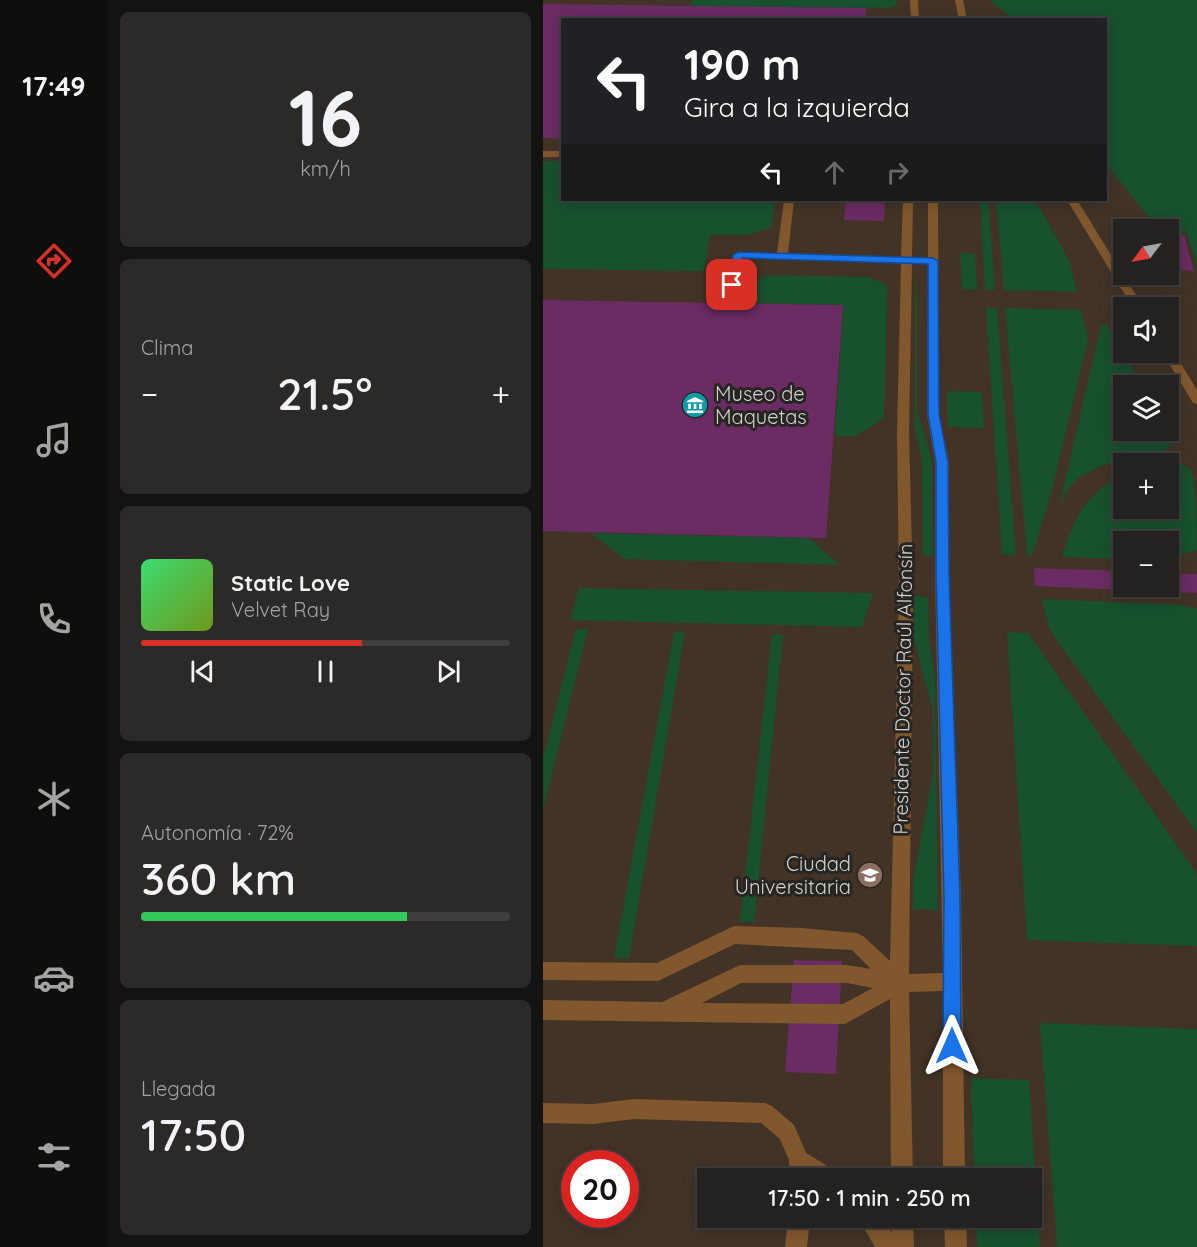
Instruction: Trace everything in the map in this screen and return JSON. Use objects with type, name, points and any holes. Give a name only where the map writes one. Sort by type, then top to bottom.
[{"type":"lane","points":[[914,0],[916,18]]},
{"type":"lane","points":[[953,0],[960,5]]},
{"type":"lane","points":[[543,154],[561,154]]},
{"type":"lane","points":[[782,257],[789,201]]},
{"type":"lane","name":"Presidente Doctor Raúl Alfonsín","points":[[901,1168],[900,983],[906,590],[903,432],[908,201]]},
{"type":"lane","name":"Presidente Doctor Raúl Alfonsín","points":[[933,201],[933,414],[942,462],[942,573],[952,898],[954,1168]]},
{"type":"lane","points":[[1073,201],[1132,297]]},
{"type":"lane","points":[[729,303],[738,255],[933,261]]},
{"type":"lane","points":[[1175,363],[1197,400]]},
{"type":"lane","points":[[543,971],[658,972],[734,935],[801,937],[856,942],[900,983]]},
{"type":"lane","points":[[663,1011],[740,974],[847,974],[900,983],[951,982]]},
{"type":"lane","points":[[543,1010],[845,1014],[900,983]]},
{"type":"lane","points":[[543,1113],[593,1114],[634,1109],[765,1113],[786,1132],[799,1168]]},
{"type":"lane","points":[[796,1247],[798,1228]]},
{"type":"lane","points":[[876,1228],[888,1247]]},
{"type":"lane","points":[[902,1228],[903,1247]]},
{"type":"lane","points":[[955,1228],[956,1247]]},
{"type":"shaded area","name":"Ciudad Universitaria","points":[[543,0],[1197,0],[1197,1247],[543,1247]]},
{"type":"green space","points":[[692,0],[896,0],[896,5],[891,8],[690,6]]},
{"type":"green space","points":[[990,0],[1197,0],[1197,267],[1187,232],[1179,233],[1179,219],[1150,219],[1107,165],[1107,18],[1011,18]]},
{"type":"green space","points":[[543,161],[561,161],[561,201],[775,201],[771,227],[749,235],[710,235],[704,271],[543,269]]},
{"type":"green space","points":[[980,201],[988,201],[995,290],[985,290]]},
{"type":"green space","points":[[996,201],[1036,201],[1069,260],[1077,292],[1004,290]]},
{"type":"green space","points":[[960,253],[975,254],[977,290],[962,289]]},
{"type":"green space","points":[[915,271],[917,410],[932,461],[933,556],[923,555],[922,459],[915,429]]},
{"type":"green space","points":[[769,275],[870,277],[887,286],[884,418],[856,436],[835,436],[843,305],[755,303],[758,279]]},
{"type":"green space","points":[[986,308],[997,308],[1016,555],[1002,554]]},
{"type":"green space","points":[[1005,308],[1081,310],[1088,340],[1052,490],[1032,556],[1027,555]]},
{"type":"green space","points":[[1106,324],[1113,336],[1113,363],[1129,363],[1136,375],[1113,375],[1113,441],[1171,441],[1164,451],[1158,453],[1113,453],[1113,462],[1085,474],[1070,486],[1059,507],[1101,325]]},
{"type":"green space","points":[[947,391],[982,392],[984,428],[948,427]]},
{"type":"green space","points":[[1179,463],[1188,467],[1193,476],[1196,496],[1197,550],[1179,556],[1179,531],[1113,531],[1113,559],[1062,557],[1072,529],[1083,508],[1113,479],[1113,519],[1179,519]]},
{"type":"green space","points":[[591,533],[809,538],[839,565],[624,559]]},
{"type":"green space","points":[[579,588],[873,593],[862,627],[570,620]]},
{"type":"green space","points":[[914,596],[928,597],[929,639],[935,679],[938,910],[913,909],[913,881],[933,773],[933,711],[914,639]]},
{"type":"green space","points":[[1042,599],[1183,605],[1197,609],[1197,833],[1055,638],[1048,625]]},
{"type":"green space","points":[[576,629],[588,629],[543,810],[543,759]]},
{"type":"green space","points":[[674,632],[685,632],[629,958],[614,958]]},
{"type":"green space","points":[[1007,632],[1028,633],[1197,874],[1197,946],[1027,940]]},
{"type":"green space","points":[[772,634],[783,634],[754,922],[740,922]]},
{"type":"green space","points":[[1040,1023],[1197,1029],[1197,1247],[1057,1247]]},
{"type":"green space","points":[[971,1078],[1029,1080],[1035,1168],[974,1168]]},
{"type":"green space","points":[[976,1228],[1039,1228],[1040,1247],[977,1247]]},
{"type":"building","points":[[543,4],[866,8],[865,18],[561,18],[561,139],[543,138]]},
{"type":"building","points":[[846,201],[885,201],[884,221],[844,220]]},
{"type":"building","points":[[1184,235],[1194,271],[1179,270],[1179,236]]},
{"type":"building","points":[[543,300],[843,305],[826,538],[543,531]]},
{"type":"building","points":[[1034,568],[1113,571],[1113,589],[1035,586]]},
{"type":"building","points":[[1179,573],[1197,574],[1197,593],[1179,592]]},
{"type":"building","points":[[794,960],[842,961],[836,1074],[785,1072]]},
{"type":"place","name":"Museo de Maquetas","points":[[695,405]]},
{"type":"place","name":"Ciudad Universitaria","points":[[870,875]]},
{"type":"route","points":[[732,285],[738,255],[933,261],[933,414],[942,462],[942,573],[952,898],[952,1046]]}]
